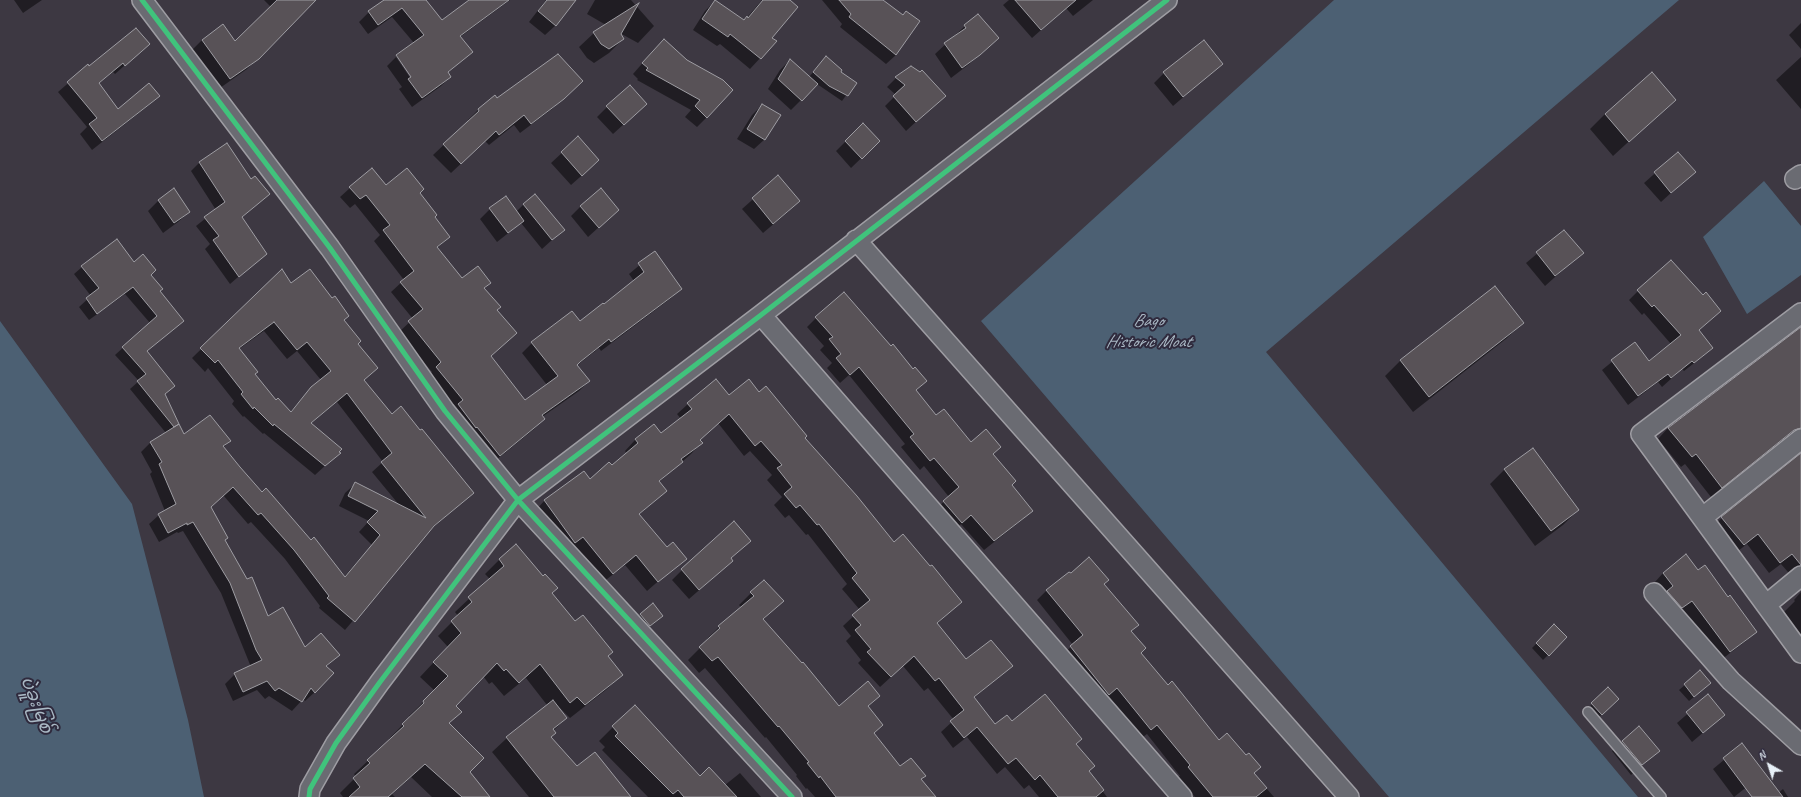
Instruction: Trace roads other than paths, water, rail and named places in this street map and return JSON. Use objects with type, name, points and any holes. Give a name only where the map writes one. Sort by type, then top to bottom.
[{"type":"street","points":[[142,0],[330,248],[445,411],[518,500],[792,797]]},
{"type":"street","points":[[309,797],[310,789],[336,743],[380,682],[518,500],[761,315],[1167,0]]},
{"type":"street","points":[[856,240],[1349,797]]},
{"type":"street","points":[[1801,313],[1641,434],[1767,604],[1801,653]]},
{"type":"street","points":[[761,315],[1182,797]]},
{"type":"street","points":[[1703,517],[1801,439]]},
{"type":"street","points":[[1767,604],[1801,576]]},
{"type":"street","points":[[1654,593],[1731,681],[1801,745]]},
{"type":"lane","points":[[1588,712],[1661,797]]},
{"type":"water","name":"Bago Historic Moat","points":[[1334,0],[1679,0],[1266,352],[1638,797],[1389,797],[981,321]]},
{"type":"water","points":[[1764,181],[1801,226],[1801,275],[1747,314],[1703,237]]},
{"type":"water","name":"ပဲခူးမြစ်","points":[[0,321],[132,504],[188,720],[204,797],[0,797]]}]
